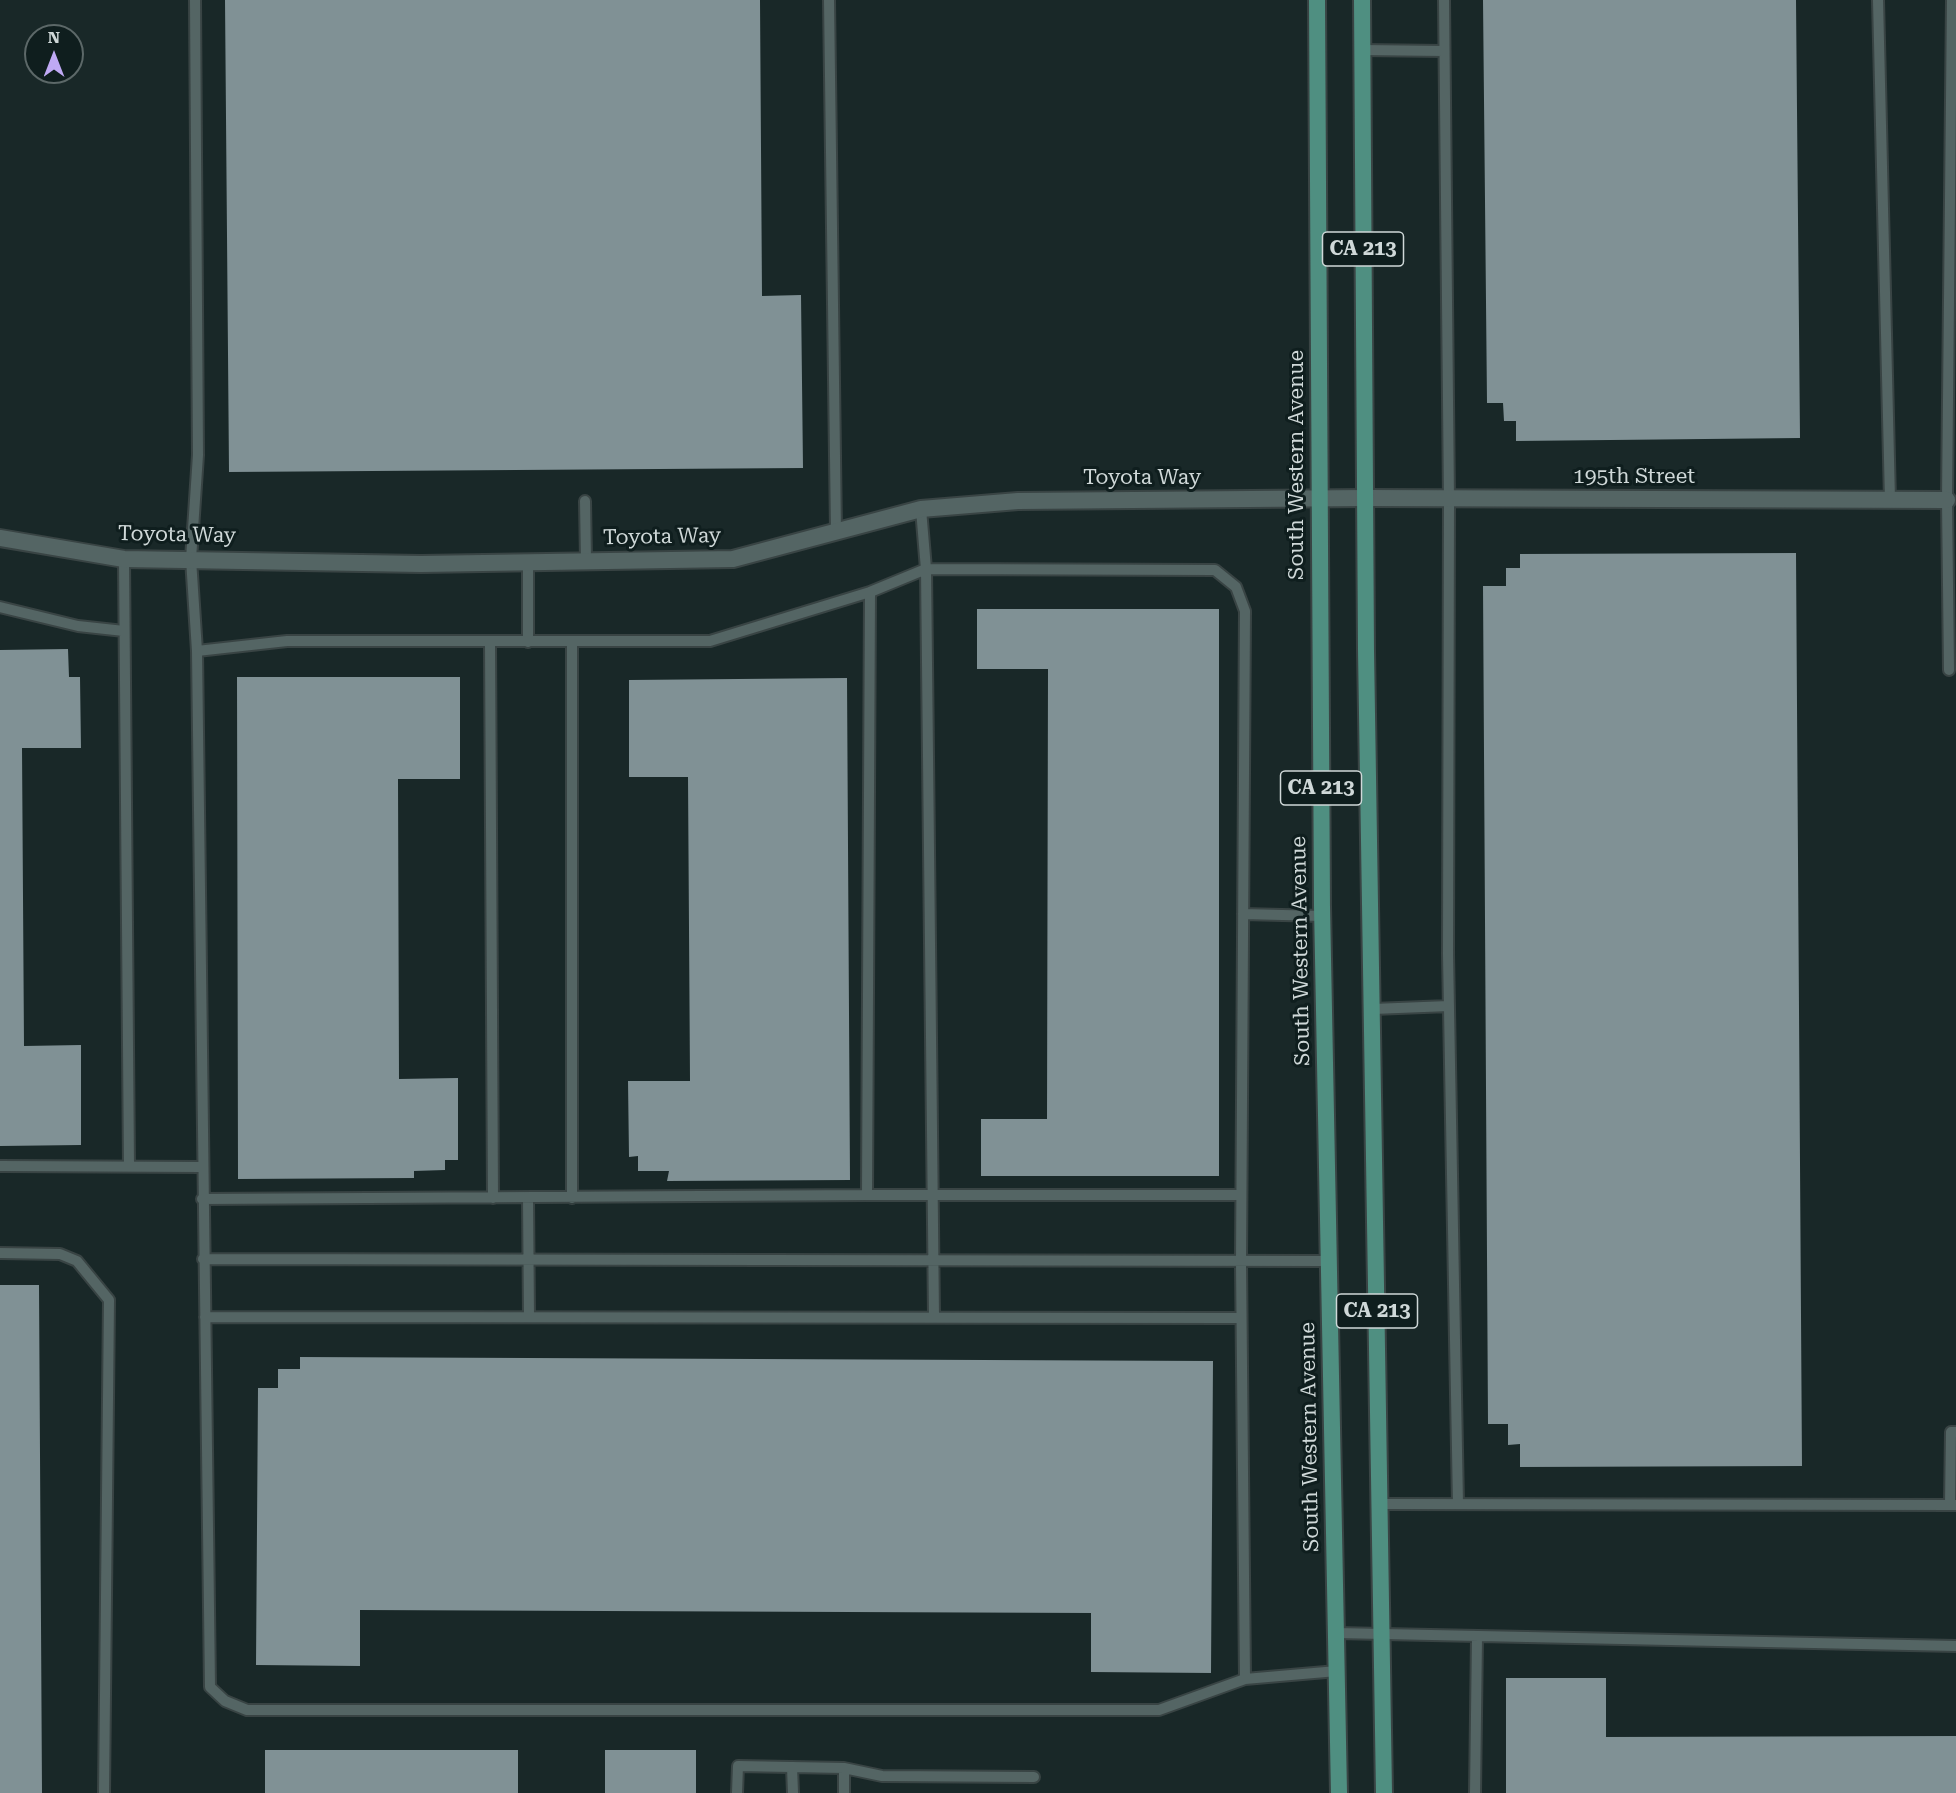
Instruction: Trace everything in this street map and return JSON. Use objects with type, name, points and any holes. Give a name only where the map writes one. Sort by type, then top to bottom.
[{"type":"main road","name":"South Western Avenue","points":[[1317,0],[1322,916],[1339,1793]]},
{"type":"main road","name":"CA 213","points":[[1362,0],[1366,650],[1384,1793]]},
{"type":"street","name":"Toyota Way","points":[[0,538],[124,559],[421,564],[733,559],[921,509],[1018,501],[1320,499]]},
{"type":"street","name":"195th Street","points":[[1320,499],[1951,499]]},
{"type":"lane","points":[[195,0],[198,455],[191,559],[197,651],[201,1167],[210,1687],[225,1701],[247,1710],[1159,1710],[1245,1679],[1337,1671]]},
{"type":"lane","points":[[829,0],[836,532]]},
{"type":"lane","points":[[1444,0],[1449,498],[1449,1006],[1458,1504]]},
{"type":"lane","points":[[1878,0],[1890,500]]},
{"type":"lane","points":[[1949,670],[1952,558],[1952,0]]},
{"type":"lane","points":[[1362,50],[1444,51]]},
{"type":"lane","points":[[585,501],[586,561]]},
{"type":"lane","points":[[921,509],[926,569],[934,1317]]},
{"type":"lane","points":[[124,559],[129,1166]]},
{"type":"lane","points":[[528,562],[528,642]]},
{"type":"lane","points":[[197,651],[287,641],[710,641],[870,592],[926,569],[1215,570],[1236,587],[1245,611],[1240,1262],[1245,1679]]},
{"type":"lane","points":[[867,1196],[870,592]]},
{"type":"lane","points":[[0,607],[78,626],[124,631]]},
{"type":"lane","points":[[490,642],[493,1198]]},
{"type":"lane","points":[[572,642],[572,1198]]},
{"type":"lane","points":[[1243,914],[1322,916]]},
{"type":"lane","points":[[1373,1009],[1449,1006]]},
{"type":"lane","points":[[0,1166],[201,1167]]},
{"type":"lane","points":[[202,1199],[1241,1195]]},
{"type":"lane","points":[[528,1198],[529,1317]]},
{"type":"lane","points":[[0,1253],[60,1254],[77,1261],[109,1300],[104,1793]]},
{"type":"lane","points":[[203,1259],[1330,1261]]},
{"type":"lane","points":[[204,1317],[1241,1318]]},
{"type":"lane","points":[[1380,1504],[1953,1505],[1950,1432],[1956,1432]]},
{"type":"lane","points":[[1336,1633],[1956,1646]]},
{"type":"lane","points":[[1475,1793],[1477,1637]]},
{"type":"lane","points":[[737,1793],[738,1766],[844,1768],[882,1776],[1034,1778]]},
{"type":"lane","points":[[792,1767],[793,1793]]},
{"type":"lane","points":[[844,1768],[844,1793]]},
{"type":"building","points":[[225,0],[760,0],[762,296],[801,295],[803,468],[229,472]]},
{"type":"building","points":[[1483,0],[1796,0],[1800,438],[1516,441],[1516,421],[1504,421],[1503,403],[1487,403]]},
{"type":"building","points":[[1796,553],[1802,1466],[1520,1467],[1520,1444],[1508,1445],[1508,1424],[1488,1424],[1483,586],[1506,586],[1506,568],[1520,568],[1520,554]]},
{"type":"building","points":[[977,609],[1219,609],[1219,1176],[981,1176],[981,1119],[1047,1119],[1048,669],[977,669]]},
{"type":"building","points":[[68,649],[69,677],[80,677],[81,748],[22,748],[24,1046],[81,1045],[81,1145],[0,1146],[0,650]]},
{"type":"building","points":[[237,677],[460,677],[460,779],[398,779],[399,1079],[458,1078],[458,1160],[445,1160],[445,1170],[414,1171],[414,1178],[238,1179]]},
{"type":"building","points":[[847,678],[850,1180],[667,1181],[669,1171],[638,1171],[638,1156],[629,1157],[628,1081],[690,1081],[688,777],[629,777],[629,680]]},
{"type":"building","points":[[0,1285],[39,1285],[42,1793],[0,1793]]},
{"type":"building","points":[[300,1357],[1213,1361],[1211,1673],[1091,1672],[1091,1613],[360,1610],[360,1666],[256,1665],[258,1388],[278,1388],[278,1369],[300,1369]]},
{"type":"building","points":[[1506,1678],[1606,1678],[1606,1737],[1956,1736],[1956,1793],[1506,1793]]},
{"type":"building","points":[[265,1750],[518,1750],[518,1793],[265,1793]]},
{"type":"building","points":[[605,1750],[696,1750],[696,1793],[605,1793]]}]
